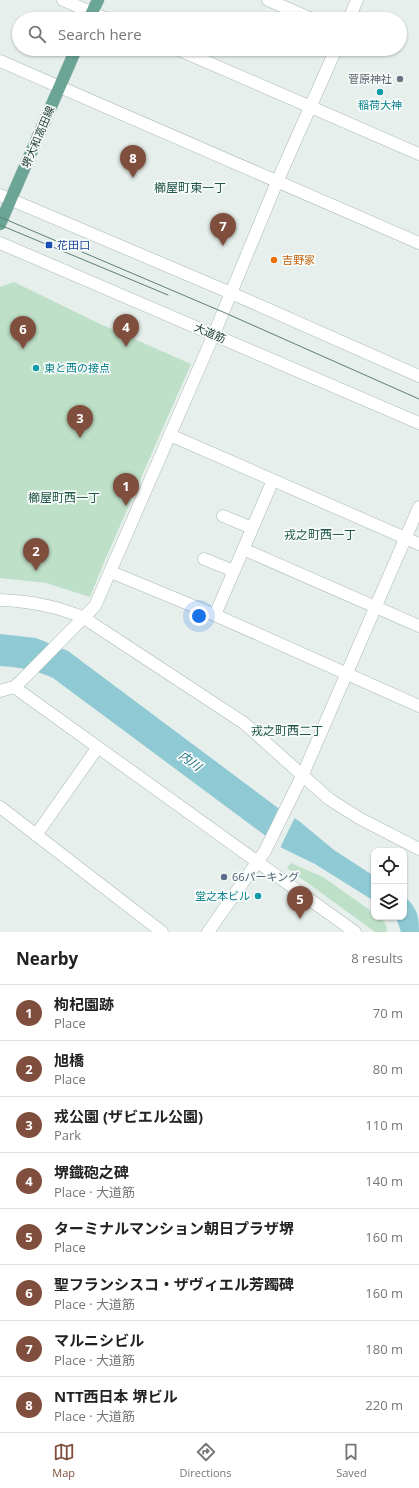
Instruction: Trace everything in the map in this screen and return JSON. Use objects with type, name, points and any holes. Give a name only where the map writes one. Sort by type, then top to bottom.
[{"type":"main road","points":[[93,12],[98,0]]},
{"type":"main road","name":"堺大和高田線","points":[[0,224],[6,198],[73,56]]},
{"type":"street","points":[[63,0],[84,12]]},
{"type":"street","points":[[268,0],[296,12]]},
{"type":"street","points":[[352,12],[357,0]]},
{"type":"street","points":[[193,56],[419,154]]},
{"type":"street","points":[[333,56],[277,182],[214,334],[95,606],[66,636],[8,690],[98,747],[355,932]]},
{"type":"street","points":[[0,62],[419,243]]},
{"type":"street","points":[[6,198],[231,293],[419,376]]},
{"type":"street","name":"大道筋","points":[[0,243],[419,423]]},
{"type":"street","points":[[170,435],[419,544]]},
{"type":"street","points":[[215,615],[273,480]]},
{"type":"street","points":[[208,932],[259,863],[265,852],[302,774],[419,507]]},
{"type":"street","points":[[223,516],[252,528]]},
{"type":"street","points":[[243,549],[419,626]]},
{"type":"street","points":[[204,559],[234,571]]},
{"type":"street","points":[[111,572],[215,615],[419,706]]},
{"type":"street","points":[[0,600],[32,602],[47,605],[66,610],[84,618],[244,723],[329,798],[359,818],[419,849]]},
{"type":"street","points":[[36,835],[98,747]]},
{"type":"street","points":[[0,807],[162,932]]},
{"type":"green space","points":[[14,282],[98,323],[191,364],[90,597],[46,583],[0,578],[0,287]]},
{"type":"green space","points":[[291,863],[323,877],[371,911],[371,920],[382,920],[386,926],[387,932],[375,932],[287,868]]},
{"type":"water","name":"内川","points":[[0,634],[36,638],[68,651],[278,808],[299,821],[334,850],[371,874],[371,899],[315,864],[282,848],[53,678],[27,669],[0,666]]},
{"type":"water","points":[[407,899],[412,904],[416,912],[419,932],[401,932],[397,920],[407,920]]},
{"type":"pier","points":[[279,807],[295,817],[280,848],[265,837]]},
{"type":"tram line","points":[[0,217],[223,312],[419,399]]},
{"type":"tram line","points":[[0,225],[168,295]]},
{"type":"place","name":"菅原神社","points":[[400,79]]},
{"type":"place","name":"稲荷大神","points":[[380,92]]},
{"type":"place","name":"NTT西日本 堺ビル","points":[[133,178]]},
{"type":"place","name":"花田口","points":[[49,245]]},
{"type":"place","name":"マルニシビル","points":[[223,246]]},
{"type":"place","name":"吉野家","points":[[274,260]]},
{"type":"place","name":"堺鐡砲之碑","points":[[126,347]]},
{"type":"place","name":"聖フランシスコ・ザヴィエル芳躅碑","points":[[23,349]]},
{"type":"place","name":"東と西の接点","points":[[36,368]]},
{"type":"place","name":"戎公園 (ザビエル公園)","points":[[80,438]]},
{"type":"place","name":"枸杞園跡","points":[[126,506]]},
{"type":"place","name":"旭橋","points":[[36,571]]},
{"type":"place","name":"66パーキング","points":[[224,877]]},
{"type":"place","name":"堂之本ビル","points":[[258,896]]},
{"type":"place","name":"ターミナルマンション朝日プラザ堺","points":[[300,919]]},
{"type":"district","name":"櫛屋町東一丁","points":[[190,188]]},
{"type":"district","name":"櫛屋町西一丁","points":[[64,498]]},
{"type":"district","name":"戎之町西一丁","points":[[320,535]]},
{"type":"district","name":"戎之町西二丁","points":[[287,731]]}]
